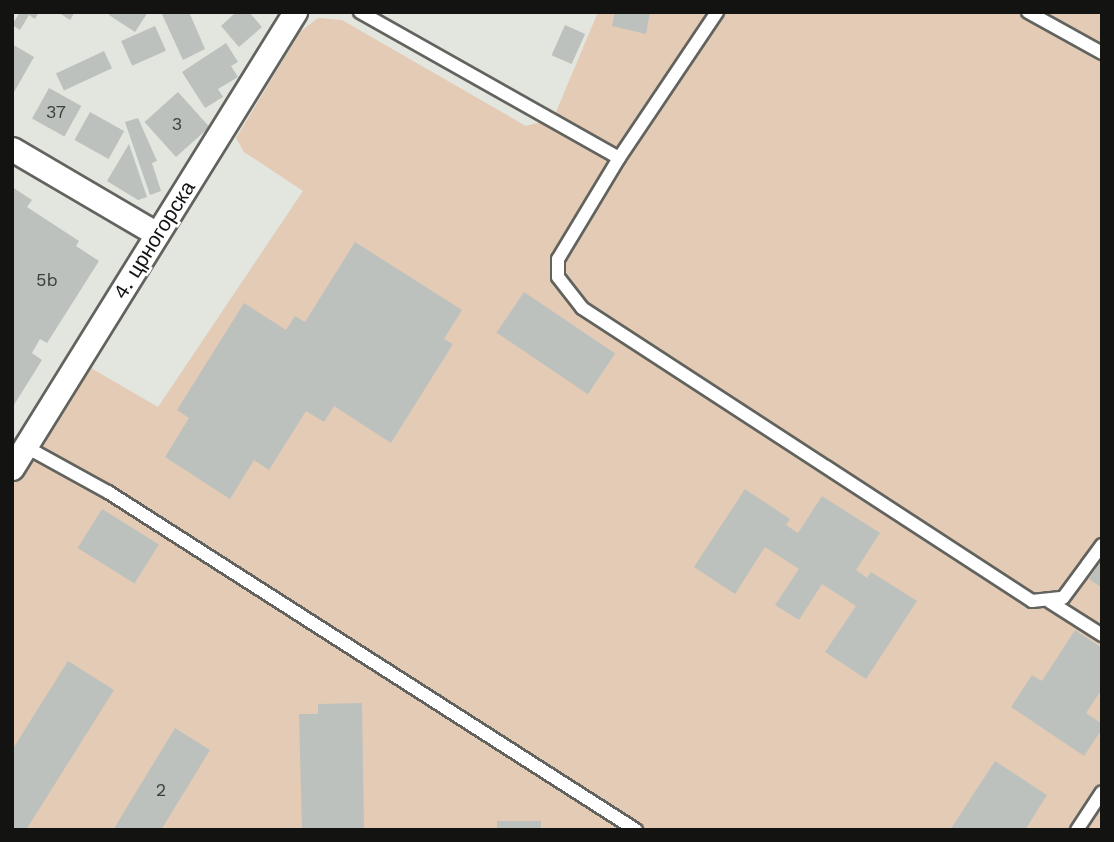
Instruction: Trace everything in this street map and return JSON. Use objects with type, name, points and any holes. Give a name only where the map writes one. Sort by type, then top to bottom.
[{"type":"street","name":"4. црногорска","points":[[12,468],[295,12]]},
{"type":"street","points":[[12,149],[157,234]]},
{"type":"lane","points":[[360,12],[619,158]]},
{"type":"lane","points":[[717,12],[619,158],[558,259],[558,277],[582,309],[1032,601],[1050,602],[1063,598],[1102,545]]},
{"type":"lane","points":[[1028,12],[1102,53]]},
{"type":"lane","points":[[26,447],[108,492],[636,830]]},
{"type":"lane","points":[[1050,602],[1102,635]]},
{"type":"lane","points":[[1077,830],[1102,792]]},
{"type":"shaded area","points":[[598,12],[1102,12],[1102,830],[12,830],[12,468],[77,360],[158,407],[303,191],[244,152],[236,138],[300,32],[318,18],[342,20],[526,126],[553,119]]},
{"type":"building","points":[[20,12],[39,12],[35,19],[29,15],[20,30],[12,25]]},
{"type":"building","points":[[58,12],[75,12],[70,20]]},
{"type":"building","points":[[111,12],[148,12],[135,32],[109,15]]},
{"type":"building","points":[[161,12],[189,12],[205,49],[183,60]]},
{"type":"building","points":[[236,12],[249,12],[262,27],[239,47],[221,26]]},
{"type":"building","points":[[615,12],[650,12],[646,34],[612,26]]},
{"type":"building","points":[[565,25],[585,34],[572,64],[552,55]]},
{"type":"building","points":[[155,26],[166,51],[132,66],[121,41]]},
{"type":"building","points":[[226,43],[238,62],[231,66],[238,77],[218,89],[223,97],[205,108],[182,72]]},
{"type":"building","points":[[12,44],[34,57],[14,92],[12,91]]},
{"type":"building","points":[[104,51],[112,68],[64,91],[56,73]]},
{"type":"building","points":[[49,88],[81,106],[64,137],[32,119]]},
{"type":"building","points":[[178,92],[209,127],[176,157],[145,122]]},
{"type":"building","points":[[90,112],[124,131],[109,159],[74,140]]},
{"type":"building","points":[[138,118],[157,161],[152,163],[161,191],[150,195],[125,122]]},
{"type":"building","points":[[129,144],[147,197],[138,200],[107,181]]},
{"type":"building","points":[[12,187],[32,200],[27,207],[79,241],[76,246],[99,261],[47,343],[40,339],[32,353],[42,360],[12,408]]},
{"type":"building","points":[[355,242],[462,310],[444,339],[453,344],[391,443],[334,406],[324,422],[306,411],[269,470],[254,460],[230,499],[165,457],[189,418],[177,410],[244,303],[286,330],[295,316],[305,322]]},
{"type":"building","points":[[524,292],[615,354],[588,394],[497,333]]},
{"type":"building","points":[[745,489],[790,519],[786,525],[798,533],[822,496],[880,533],[856,570],[867,578],[871,572],[917,601],[866,679],[825,652],[856,606],[822,584],[799,620],[775,605],[799,569],[765,547],[735,594],[694,567]]},
{"type":"building","points":[[102,509],[159,545],[134,584],[78,548]]},
{"type":"building","points":[[1102,560],[1102,588],[1089,579]]},
{"type":"building","points":[[1075,630],[1102,648],[1102,689],[1086,713],[1102,724],[1102,729],[1084,756],[1011,707],[1032,675],[1042,681]]},
{"type":"building","points":[[68,661],[114,690],[26,830],[12,830],[12,750]]},
{"type":"building","points":[[362,703],[364,830],[302,830],[299,714],[318,714],[318,704]]},
{"type":"building","points":[[175,728],[210,750],[161,830],[113,830]]},
{"type":"building","points":[[995,761],[1047,795],[1025,830],[950,830]]},
{"type":"building","points":[[497,821],[541,821],[541,830],[497,830]]}]
